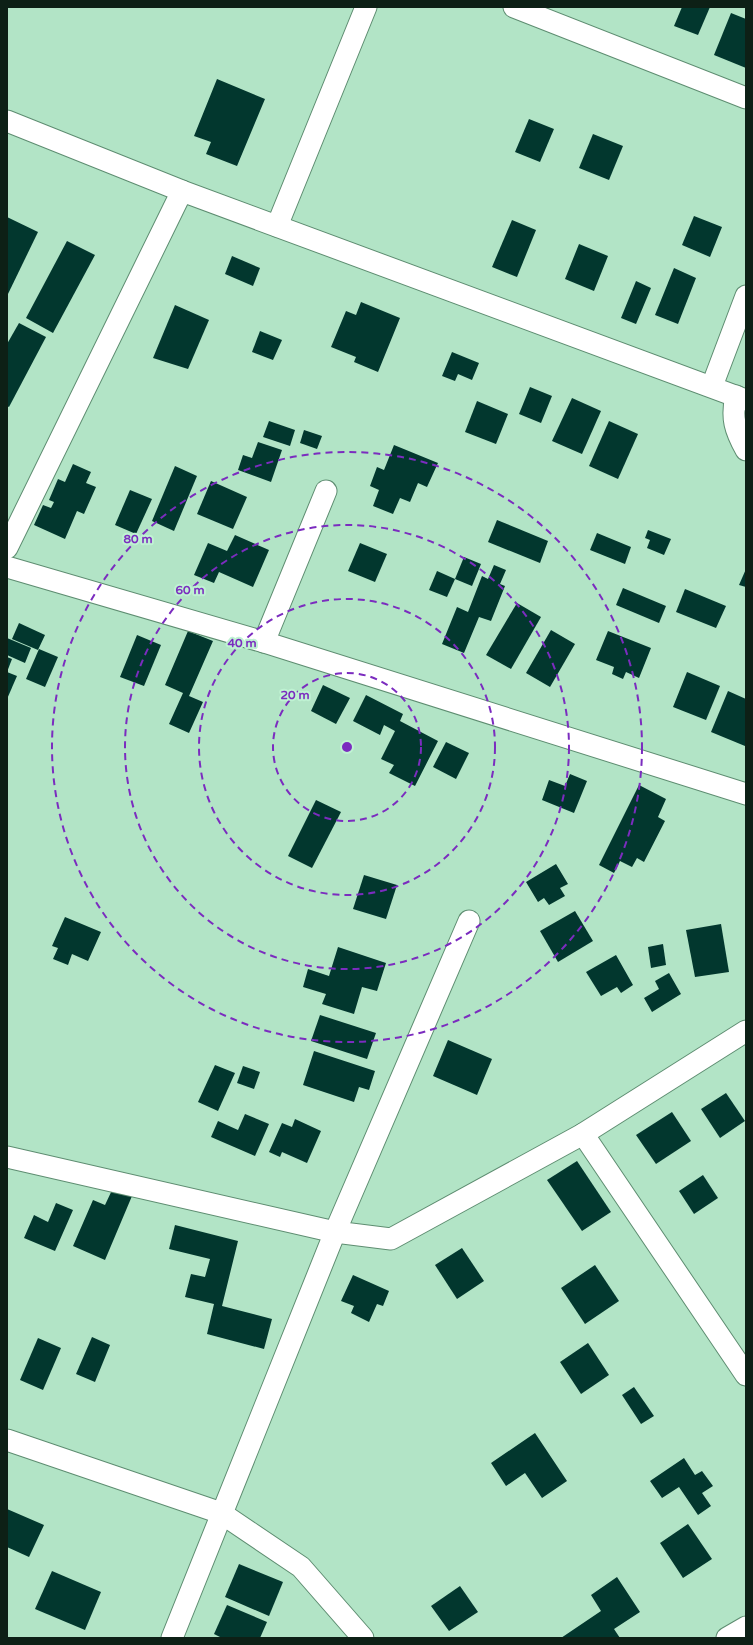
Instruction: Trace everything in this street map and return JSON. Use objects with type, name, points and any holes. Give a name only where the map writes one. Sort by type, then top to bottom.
[{"type":"street","points":[[277,226],[366,7]]},
{"type":"street","points":[[514,7],[746,98]]},
{"type":"street","points":[[7,121],[182,191],[741,398],[732,414],[739,438],[746,450]]},
{"type":"street","points":[[7,548],[182,191]]},
{"type":"street","points":[[712,386],[746,296]]},
{"type":"street","points":[[264,642],[326,491]]},
{"type":"street","points":[[7,567],[264,642],[746,794]]},
{"type":"street","points":[[172,1638],[335,1232],[469,921]]},
{"type":"street","points":[[8,1159],[335,1232],[391,1239],[583,1134],[746,1031]]},
{"type":"street","points":[[583,1134],[746,1375]]},
{"type":"street","points":[[7,1440],[221,1513],[301,1567],[363,1638]]},
{"type":"street","points":[[727,1638],[746,1627]]},
{"type":"building","points":[[682,7],[710,7],[698,35],[674,26]]},
{"type":"building","points":[[731,13],[746,19],[746,68],[714,55]]},
{"type":"building","points":[[217,79],[265,99],[237,166],[206,154],[211,142],[194,136]]},
{"type":"building","points":[[529,119],[554,129],[540,162],[515,152]]},
{"type":"building","points":[[593,134],[623,146],[609,180],[579,168]]},
{"type":"building","points":[[694,216],[722,227],[710,257],[682,245]]},
{"type":"building","points":[[7,217],[38,232],[7,296]]},
{"type":"building","points":[[512,220],[536,230],[517,277],[492,267]]},
{"type":"building","points":[[67,241],[95,255],[53,333],[26,318]]},
{"type":"building","points":[[579,244],[608,256],[594,291],[565,279]]},
{"type":"building","points":[[232,256],[260,268],[253,286],[225,274]]},
{"type":"building","points":[[674,268],[696,278],[678,324],[655,315]]},
{"type":"building","points":[[636,281],[651,288],[636,324],[621,318]]},
{"type":"building","points":[[361,302],[400,318],[378,372],[354,362],[356,357],[331,347],[346,311],[356,315]]},
{"type":"building","points":[[175,305],[209,320],[188,369],[153,358]]},
{"type":"building","points":[[19,323],[46,337],[9,407],[7,406],[7,344]]},
{"type":"building","points":[[260,331],[282,340],[273,360],[252,352]]},
{"type":"building","points":[[452,352],[479,363],[472,380],[458,374],[455,381],[442,376]]},
{"type":"building","points":[[530,387],[552,396],[541,423],[519,414]]},
{"type":"building","points":[[572,398],[601,411],[582,454],[552,441]]},
{"type":"building","points":[[477,401],[508,414],[496,444],[465,432]]},
{"type":"building","points":[[269,421],[295,430],[290,446],[263,437]]},
{"type":"building","points":[[609,421],[638,434],[618,479],[589,466]]},
{"type":"building","points":[[304,430],[322,436],[317,449],[300,443]]},
{"type":"building","points":[[258,442],[282,450],[271,482],[238,470],[243,455],[252,458]]},
{"type":"building","points":[[394,445],[438,463],[427,487],[418,483],[410,502],[400,498],[393,514],[373,506],[379,490],[370,486],[377,467],[384,470]]},
{"type":"building","points":[[73,464],[91,472],[86,483],[96,487],[84,514],[77,511],[65,539],[34,525],[43,505],[51,508],[54,502],[49,500],[58,479],[65,482]]},
{"type":"building","points":[[175,466],[197,476],[174,531],[152,521]]},
{"type":"building","points":[[211,481],[247,497],[233,529],[197,514]]},
{"type":"building","points":[[130,490],[152,499],[136,534],[115,525]]},
{"type":"building","points":[[497,520],[548,541],[540,563],[488,542]]},
{"type":"building","points":[[648,530],[671,539],[664,555],[647,548],[650,540],[645,538]]},
{"type":"building","points":[[597,533],[631,547],[625,564],[590,550]]},
{"type":"building","points":[[235,535],[269,550],[253,587],[219,572],[214,583],[194,575],[208,543],[227,551]]},
{"type":"building","points":[[360,543],[387,554],[375,582],[348,571]]},
{"type":"building","points":[[464,557],[481,564],[472,586],[455,579]]},
{"type":"building","points":[[494,565],[506,570],[500,584],[505,586],[491,621],[479,617],[464,653],[442,644],[457,607],[468,612],[482,576],[488,579]]},
{"type":"building","points":[[746,569],[746,587],[739,585]]},
{"type":"building","points":[[437,571],[455,579],[447,597],[429,590]]},
{"type":"building","points":[[623,588],[666,606],[659,623],[616,605]]},
{"type":"building","points":[[685,589],[726,606],[716,628],[676,612]]},
{"type":"building","points":[[517,603],[541,617],[511,669],[486,655]]},
{"type":"building","points":[[19,623],[45,635],[38,650],[12,639]]},
{"type":"building","points":[[551,630],[575,644],[550,687],[526,673]]},
{"type":"building","points":[[188,631],[213,641],[189,696],[203,702],[189,733],[169,724],[183,693],[165,685]]},
{"type":"building","points":[[608,631],[651,648],[639,678],[626,672],[623,679],[612,674],[614,667],[596,660]]},
{"type":"building","points":[[137,635],[161,645],[144,686],[120,677]]},
{"type":"building","points":[[7,638],[31,648],[25,663],[7,655]]},
{"type":"building","points":[[39,649],[58,657],[45,687],[26,679]]},
{"type":"building","points":[[7,657],[12,659],[7,672]]},
{"type":"building","points":[[7,672],[17,676],[7,699]]},
{"type":"building","points":[[687,672],[720,686],[706,720],[673,707]]},
{"type":"building","points":[[323,685],[350,698],[336,724],[311,711]]},
{"type":"building","points":[[728,691],[746,699],[745,746],[711,732]]},
{"type":"building","points":[[366,695],[403,714],[400,721],[438,741],[415,786],[389,773],[394,765],[381,759],[395,731],[384,725],[380,735],[353,721]]},
{"type":"building","points":[[446,742],[469,753],[456,779],[433,767]]},
{"type":"building","points":[[570,774],[587,781],[574,813],[542,800],[549,780],[565,786]]},
{"type":"building","points":[[639,785],[666,799],[658,817],[665,821],[644,862],[637,858],[632,867],[620,861],[614,873],[599,865]]},
{"type":"building","points":[[316,800],[341,812],[312,868],[288,856]]},
{"type":"building","points":[[556,864],[568,884],[560,888],[565,896],[549,905],[544,898],[538,902],[526,882]]},
{"type":"building","points":[[364,875],[397,885],[386,919],[353,909]]},
{"type":"building","points":[[575,911],[593,941],[558,962],[540,931]]},
{"type":"building","points":[[65,917],[101,932],[88,961],[72,954],[68,965],[53,959],[58,948],[52,946]]},
{"type":"building","points":[[721,924],[729,972],[695,977],[686,930]]},
{"type":"building","points":[[663,944],[666,965],[651,968],[648,947]]},
{"type":"building","points":[[338,947],[386,963],[377,991],[362,987],[354,1014],[322,1004],[326,994],[303,987],[308,969],[329,976]]},
{"type":"building","points":[[616,955],[633,985],[621,993],[617,987],[601,996],[586,972]]},
{"type":"building","points":[[669,973],[681,994],[652,1012],[644,998],[659,989],[655,981]]},
{"type":"building","points":[[320,1015],[376,1033],[367,1059],[311,1041]]},
{"type":"building","points":[[448,1040],[492,1059],[477,1095],[433,1076]]},
{"type":"building","points":[[314,1051],[375,1071],[369,1090],[359,1087],[354,1102],[303,1085]]},
{"type":"building","points":[[215,1065],[235,1073],[218,1111],[198,1102]]},
{"type":"building","points":[[243,1066],[260,1072],[254,1089],[237,1083]]},
{"type":"building","points":[[726,1093],[745,1121],[720,1138],[701,1109]]},
{"type":"building","points":[[672,1112],[691,1141],[656,1164],[636,1135]]},
{"type":"building","points":[[245,1114],[269,1124],[255,1156],[211,1137],[218,1121],[238,1130]]},
{"type":"building","points":[[295,1119],[321,1131],[307,1163],[282,1152],[280,1157],[269,1152],[282,1123],[292,1127]]},
{"type":"building","points":[[577,1161],[611,1212],[582,1231],[547,1180]]},
{"type":"building","points":[[703,1175],[718,1198],[694,1214],[679,1191]]},
{"type":"building","points":[[113,1188],[132,1196],[105,1260],[73,1246],[93,1200],[105,1205]]},
{"type":"building","points":[[56,1203],[73,1210],[55,1251],[24,1238],[34,1215],[48,1222]]},
{"type":"building","points":[[175,1225],[238,1241],[222,1306],[272,1319],[264,1349],[207,1334],[214,1304],[185,1297],[191,1274],[205,1277],[210,1259],[169,1249]]},
{"type":"building","points":[[462,1248],[484,1281],[457,1299],[435,1265]]},
{"type":"building","points":[[595,1265],[619,1301],[585,1324],[561,1288]]},
{"type":"building","points":[[353,1275],[389,1291],[383,1306],[377,1304],[369,1322],[351,1313],[354,1306],[341,1301]]},
{"type":"building","points":[[92,1337],[110,1345],[95,1382],[76,1374]]},
{"type":"building","points":[[38,1338],[61,1348],[43,1390],[20,1380]]},
{"type":"building","points":[[588,1343],[609,1375],[581,1394],[560,1362]]},
{"type":"building","points":[[634,1387],[654,1416],[641,1424],[622,1395]]},
{"type":"building","points":[[535,1433],[567,1481],[542,1498],[525,1473],[506,1486],[491,1463]]},
{"type":"building","points":[[684,1458],[695,1475],[702,1471],[713,1486],[702,1493],[711,1506],[698,1515],[679,1487],[662,1498],[650,1481]]},
{"type":"building","points":[[7,1509],[44,1525],[29,1557],[7,1547]]},
{"type":"building","points":[[688,1524],[712,1559],[683,1578],[660,1543]]},
{"type":"building","points":[[239,1564],[283,1582],[269,1616],[225,1597]]},
{"type":"building","points":[[52,1571],[101,1592],[85,1630],[35,1609]]},
{"type":"building","points":[[617,1577],[640,1612],[614,1629],[620,1638],[561,1638],[601,1611],[591,1595]]},
{"type":"building","points":[[460,1586],[478,1612],[449,1631],[431,1606]]},
{"type":"building","points":[[227,1605],[267,1622],[260,1638],[222,1638],[214,1634]]}]
